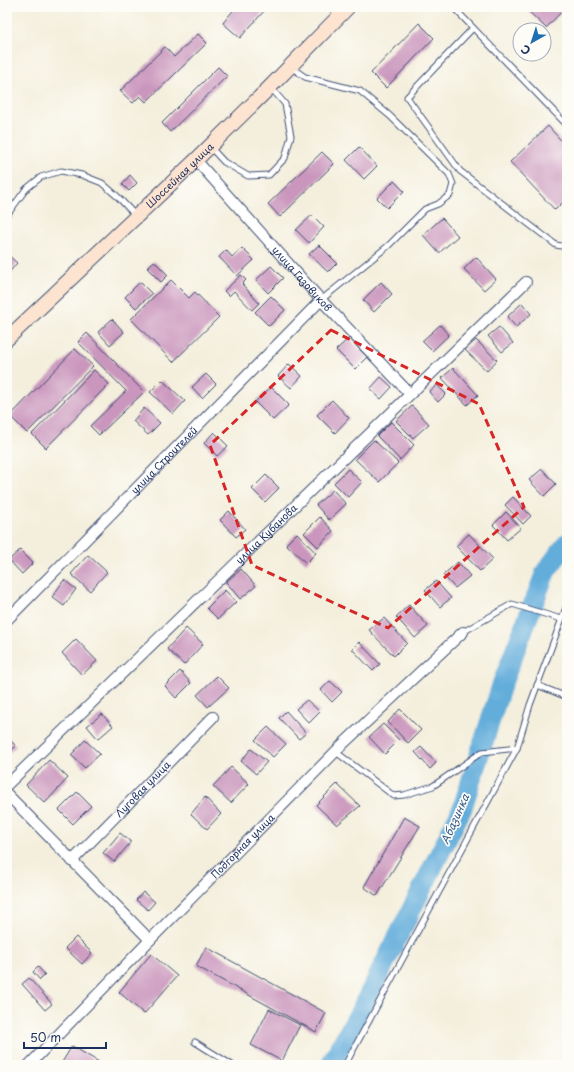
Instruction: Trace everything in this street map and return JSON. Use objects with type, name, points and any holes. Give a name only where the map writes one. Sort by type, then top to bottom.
[{"type":"main road","name":"Шоссейная улица","points":[[7,339],[195,159],[343,7]]},
{"type":"main road","name":"Шоссейная улица","points":[[7,333],[134,214],[210,147],[348,7]]},
{"type":"street","name":"улица Газовиков","points":[[195,159],[321,300],[410,394]]},
{"type":"street","name":"улица Кубанова","points":[[7,785],[526,282]]},
{"type":"street","name":"улица Строителей","points":[[7,620],[321,300]]},
{"type":"street","name":"Подгорная улица","points":[[29,1065],[344,743],[463,632]]},
{"type":"street","name":"Луговая улица","points":[[72,861],[213,717]]},
{"type":"street","points":[[7,794],[150,940]]},
{"type":"lane","points":[[452,7],[567,125]]},
{"type":"lane","points":[[473,28],[407,97],[460,171],[556,245],[567,247]]},
{"type":"lane","points":[[290,67],[305,77],[360,91],[390,116],[449,174],[453,184],[450,194],[438,204],[424,209],[388,246],[321,300]]},
{"type":"lane","points":[[210,147],[224,162],[248,176],[269,175],[285,158],[291,136],[285,104],[270,87]]},
{"type":"lane","points":[[7,215],[26,188],[41,177],[62,171],[82,175],[102,183],[134,214]]},
{"type":"lane","points":[[463,632],[512,604],[561,619]]},
{"type":"lane","points":[[345,1065],[517,748],[530,704],[567,605]]},
{"type":"lane","points":[[537,685],[567,697]]},
{"type":"lane","points":[[336,752],[394,796],[404,795],[433,786],[482,752],[517,748]]},
{"type":"lane","points":[[195,1042],[232,1065]]},
{"type":"highlighted area","points":[[331,330],[479,404],[524,507],[388,628],[252,565],[210,445]]},
{"type":"building","points":[[236,7],[262,7],[265,10],[240,38],[223,23]]},
{"type":"building","points":[[524,7],[566,7],[552,22],[540,22]]},
{"type":"building","points":[[419,23],[434,38],[386,88],[371,73]]},
{"type":"building","points":[[198,34],[207,43],[146,102],[140,96],[133,103],[120,91],[165,47],[174,57]]},
{"type":"building","points":[[218,67],[227,76],[170,132],[162,123]]},
{"type":"building","points":[[548,126],[567,147],[567,198],[555,210],[510,162]]},
{"type":"building","points":[[359,147],[377,166],[364,179],[346,160]]},
{"type":"building","points":[[322,152],[334,164],[280,217],[268,204]]},
{"type":"building","points":[[130,175],[137,183],[129,191],[122,184]]},
{"type":"building","points":[[394,181],[404,191],[387,208],[377,198]]},
{"type":"building","points":[[312,215],[324,227],[309,243],[296,230]]},
{"type":"building","points":[[442,218],[458,236],[439,253],[423,235]]},
{"type":"building","points":[[319,245],[337,263],[328,272],[309,254]]},
{"type":"building","points":[[242,248],[254,260],[237,276],[219,257],[226,250],[232,257]]},
{"type":"building","points":[[7,254],[17,263],[7,275]]},
{"type":"building","points":[[476,257],[496,279],[484,290],[464,269]]},
{"type":"building","points":[[154,261],[168,275],[161,282],[147,268]]},
{"type":"building","points":[[271,266],[283,278],[268,293],[256,280]]},
{"type":"building","points":[[241,275],[246,280],[242,284],[259,303],[252,310],[234,291],[229,296],[224,291]]},
{"type":"building","points":[[171,280],[189,298],[195,292],[219,317],[173,362],[131,319]]},
{"type":"building","points":[[140,282],[152,294],[136,308],[125,297]]},
{"type":"building","points":[[381,282],[392,294],[374,312],[363,300]]},
{"type":"building","points":[[271,296],[285,310],[269,326],[255,312]]},
{"type":"building","points":[[522,303],[531,314],[516,327],[507,317]]},
{"type":"building","points":[[112,319],[124,332],[110,345],[98,332]]},
{"type":"building","points":[[440,325],[449,335],[432,351],[422,341]]},
{"type":"building","points":[[499,327],[513,343],[502,352],[488,336]]},
{"type":"building","points":[[87,333],[144,392],[99,435],[90,426],[126,391],[78,342]]},
{"type":"building","points":[[349,338],[367,357],[355,369],[336,350]]},
{"type":"building","points":[[476,340],[497,360],[487,371],[465,350]]},
{"type":"building","points":[[75,349],[93,366],[27,433],[10,416]]},
{"type":"building","points":[[289,364],[302,376],[291,388],[278,376]]},
{"type":"building","points":[[453,368],[478,395],[467,405],[442,378]]},
{"type":"building","points":[[94,370],[109,384],[46,448],[32,434]]},
{"type":"building","points":[[206,374],[216,384],[202,398],[192,387]]},
{"type":"building","points":[[381,377],[392,387],[381,399],[370,389]]},
{"type":"building","points":[[162,380],[185,401],[173,414],[150,392]]},
{"type":"building","points":[[437,385],[446,394],[438,402],[429,392]]},
{"type":"building","points":[[271,387],[289,405],[273,420],[255,402]]},
{"type":"building","points":[[332,400],[349,418],[335,433],[317,415]]},
{"type":"building","points":[[412,406],[429,424],[413,438],[396,421]]},
{"type":"building","points":[[144,408],[160,423],[148,435],[133,421]]},
{"type":"building","points":[[391,422],[414,445],[400,460],[377,436]]},
{"type":"building","points":[[214,432],[228,446],[217,456],[204,443]]},
{"type":"building","points":[[374,440],[398,463],[379,482],[355,459]]},
{"type":"building","points":[[348,469],[362,482],[348,497],[334,483]]},
{"type":"building","points":[[542,469],[556,484],[544,496],[529,480]]},
{"type":"building","points":[[266,475],[279,488],[265,502],[252,489]]},
{"type":"building","points":[[333,490],[346,504],[329,520],[316,505]]},
{"type":"building","points":[[513,497],[531,516],[523,524],[505,505]]},
{"type":"building","points":[[229,511],[245,529],[236,537],[220,520]]},
{"type":"building","points":[[506,512],[521,528],[507,540],[493,525]]},
{"type":"building","points":[[320,517],[333,531],[318,547],[304,533]]},
{"type":"building","points":[[297,533],[316,553],[306,563],[286,544]]},
{"type":"building","points":[[469,534],[493,559],[480,571],[456,546]]},
{"type":"building","points":[[20,550],[33,563],[22,574],[9,560]]},
{"type":"building","points":[[88,555],[107,572],[90,591],[71,574]]},
{"type":"building","points":[[458,562],[470,576],[455,588],[443,575]]},
{"type":"building","points":[[241,569],[256,586],[240,599],[226,582]]},
{"type":"building","points":[[64,580],[76,589],[64,606],[52,597]]},
{"type":"building","points":[[436,581],[451,598],[440,607],[425,590]]},
{"type":"building","points":[[225,590],[236,602],[218,619],[207,608]]},
{"type":"building","points":[[409,605],[428,626],[415,638],[396,617]]},
{"type":"building","points":[[384,618],[407,643],[394,656],[369,630]]},
{"type":"building","points":[[186,628],[203,644],[184,665],[167,649]]},
{"type":"building","points":[[76,639],[97,661],[82,675],[62,653]]},
{"type":"building","points":[[359,642],[380,664],[373,671],[352,649]]},
{"type":"building","points":[[180,671],[191,683],[176,698],[165,686]]},
{"type":"building","points":[[217,676],[229,688],[208,707],[197,695]]},
{"type":"building","points":[[330,681],[342,692],[332,702],[321,690]]},
{"type":"building","points":[[307,700],[320,712],[309,723],[296,709]]},
{"type":"building","points":[[400,709],[421,730],[408,743],[388,722]]},
{"type":"building","points":[[286,711],[306,733],[299,739],[279,718]]},
{"type":"building","points":[[102,714],[113,726],[98,739],[87,726]]},
{"type":"building","points":[[383,724],[399,740],[385,754],[369,737]]},
{"type":"building","points":[[268,727],[286,744],[273,757],[255,740]]},
{"type":"building","points":[[7,737],[16,746],[7,755]]},
{"type":"building","points":[[85,740],[100,754],[85,768],[71,755]]},
{"type":"building","points":[[421,747],[436,763],[430,769],[415,752]]},
{"type":"building","points":[[251,749],[267,762],[256,774],[241,761]]},
{"type":"building","points":[[49,760],[68,778],[45,803],[26,785]]},
{"type":"building","points":[[231,767],[249,784],[231,803],[213,786]]},
{"type":"building","points":[[337,784],[360,806],[337,825],[316,805]]},
{"type":"building","points":[[77,792],[91,806],[73,824],[59,810]]},
{"type":"building","points":[[205,797],[221,814],[207,829],[191,814]]},
{"type":"building","points":[[404,817],[420,826],[377,896],[364,887]]},
{"type":"building","points":[[120,833],[131,842],[114,862],[103,853]]},
{"type":"building","points":[[143,892],[155,902],[148,910],[136,900]]},
{"type":"building","points":[[76,937],[92,953],[82,964],[65,948]]},
{"type":"building","points":[[206,947],[326,1013],[316,1032],[196,966]]},
{"type":"building","points":[[151,954],[177,976],[144,1014],[119,992]]},
{"type":"building","points":[[38,967],[45,975],[40,980],[33,972]]},
{"type":"building","points":[[29,978],[52,1004],[45,1010],[22,984]]},
{"type":"building","points":[[269,1009],[300,1025],[282,1061],[251,1045]]},
{"type":"building","points":[[72,1046],[104,1065],[61,1064]]},
{"type":"waterway","name":"Абазинка","points":[[330,1065],[362,1008],[462,809],[502,684],[546,571],[567,543]]}]
